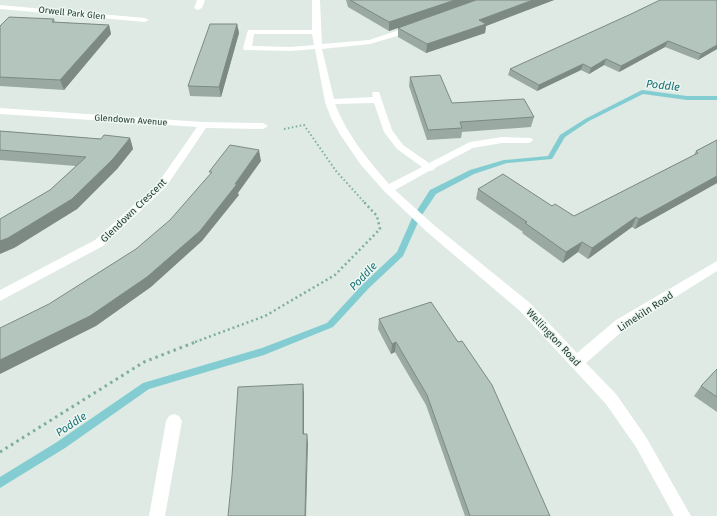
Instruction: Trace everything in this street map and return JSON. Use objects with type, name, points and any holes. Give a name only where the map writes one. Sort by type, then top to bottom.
[{"type":"street","points":[[198,8],[201,0]]},
{"type":"street","name":"Wellington Road","points":[[316,0],[316,32],[318,47],[330,102],[336,118],[346,136],[365,163],[388,189],[432,229],[525,307],[616,405],[641,442],[683,516]]},
{"type":"street","points":[[25,8],[31,1]]},
{"type":"street","name":"Orwell Park Glen","points":[[0,7],[25,8],[145,20]]},
{"type":"street","points":[[316,32],[251,32],[248,48],[318,47],[370,42],[422,25]]},
{"type":"street","points":[[330,102],[377,97],[386,130],[400,147],[430,168]]},
{"type":"street","name":"Glendown Avenue","points":[[0,111],[203,125],[263,126]]},
{"type":"street","name":"Glendown Crescent","points":[[0,296],[99,243],[162,185],[203,125]]},
{"type":"street","points":[[388,189],[430,168],[470,145],[502,140],[528,140]]},
{"type":"street","name":"Limekiln Road","points":[[577,362],[622,324],[717,265]]},
{"type":"street","points":[[157,516],[174,421]]},
{"type":"path","points":[[0,452],[144,362],[265,316],[335,275],[380,229],[377,216],[336,171],[304,124],[284,129]]},
{"type":"building","points":[[350,0],[455,0],[389,22]]},
{"type":"building","points":[[476,0],[533,0],[479,20],[486,24],[427,44],[398,28]]},
{"type":"building","points":[[660,0],[717,0],[717,45],[701,54],[668,41],[621,66],[606,59],[591,68],[583,64],[539,85],[510,69],[631,14]]},
{"type":"building","points":[[9,17],[54,19],[52,22],[109,25],[60,80],[0,77],[0,26]]},
{"type":"building","points":[[210,24],[237,24],[219,87],[188,86]]},
{"type":"building","points":[[440,75],[452,103],[524,99],[534,117],[460,122],[462,128],[428,130],[410,77]]},
{"type":"building","points":[[0,131],[101,139],[104,135],[130,138],[113,159],[72,199],[8,238],[0,241],[0,219],[50,190],[86,157],[0,150]]},
{"type":"building","points":[[717,140],[717,176],[639,219],[636,217],[592,248],[582,242],[566,252],[525,223],[527,222],[478,189],[503,174],[552,206],[555,204],[574,216],[698,153],[696,151]]},
{"type":"building","points":[[230,145],[259,150],[235,184],[237,184],[200,231],[147,277],[90,316],[0,360],[0,328],[49,304],[136,249],[170,220],[212,172],[209,172]]},
{"type":"building","points":[[431,302],[458,342],[462,341],[492,385],[550,516],[470,516],[427,395],[396,342],[392,344],[379,319]]},
{"type":"building","points":[[717,369],[717,397],[701,386]]},
{"type":"building","points":[[303,384],[303,434],[307,434],[305,516],[228,516],[238,387]]},
{"type":"waterway","name":"Poddle","points":[[0,483],[61,445],[146,386],[264,351],[330,325],[366,286],[400,254],[416,218],[433,192],[472,172],[506,161],[550,158],[562,136],[587,120],[642,92],[687,98],[717,98]]}]
